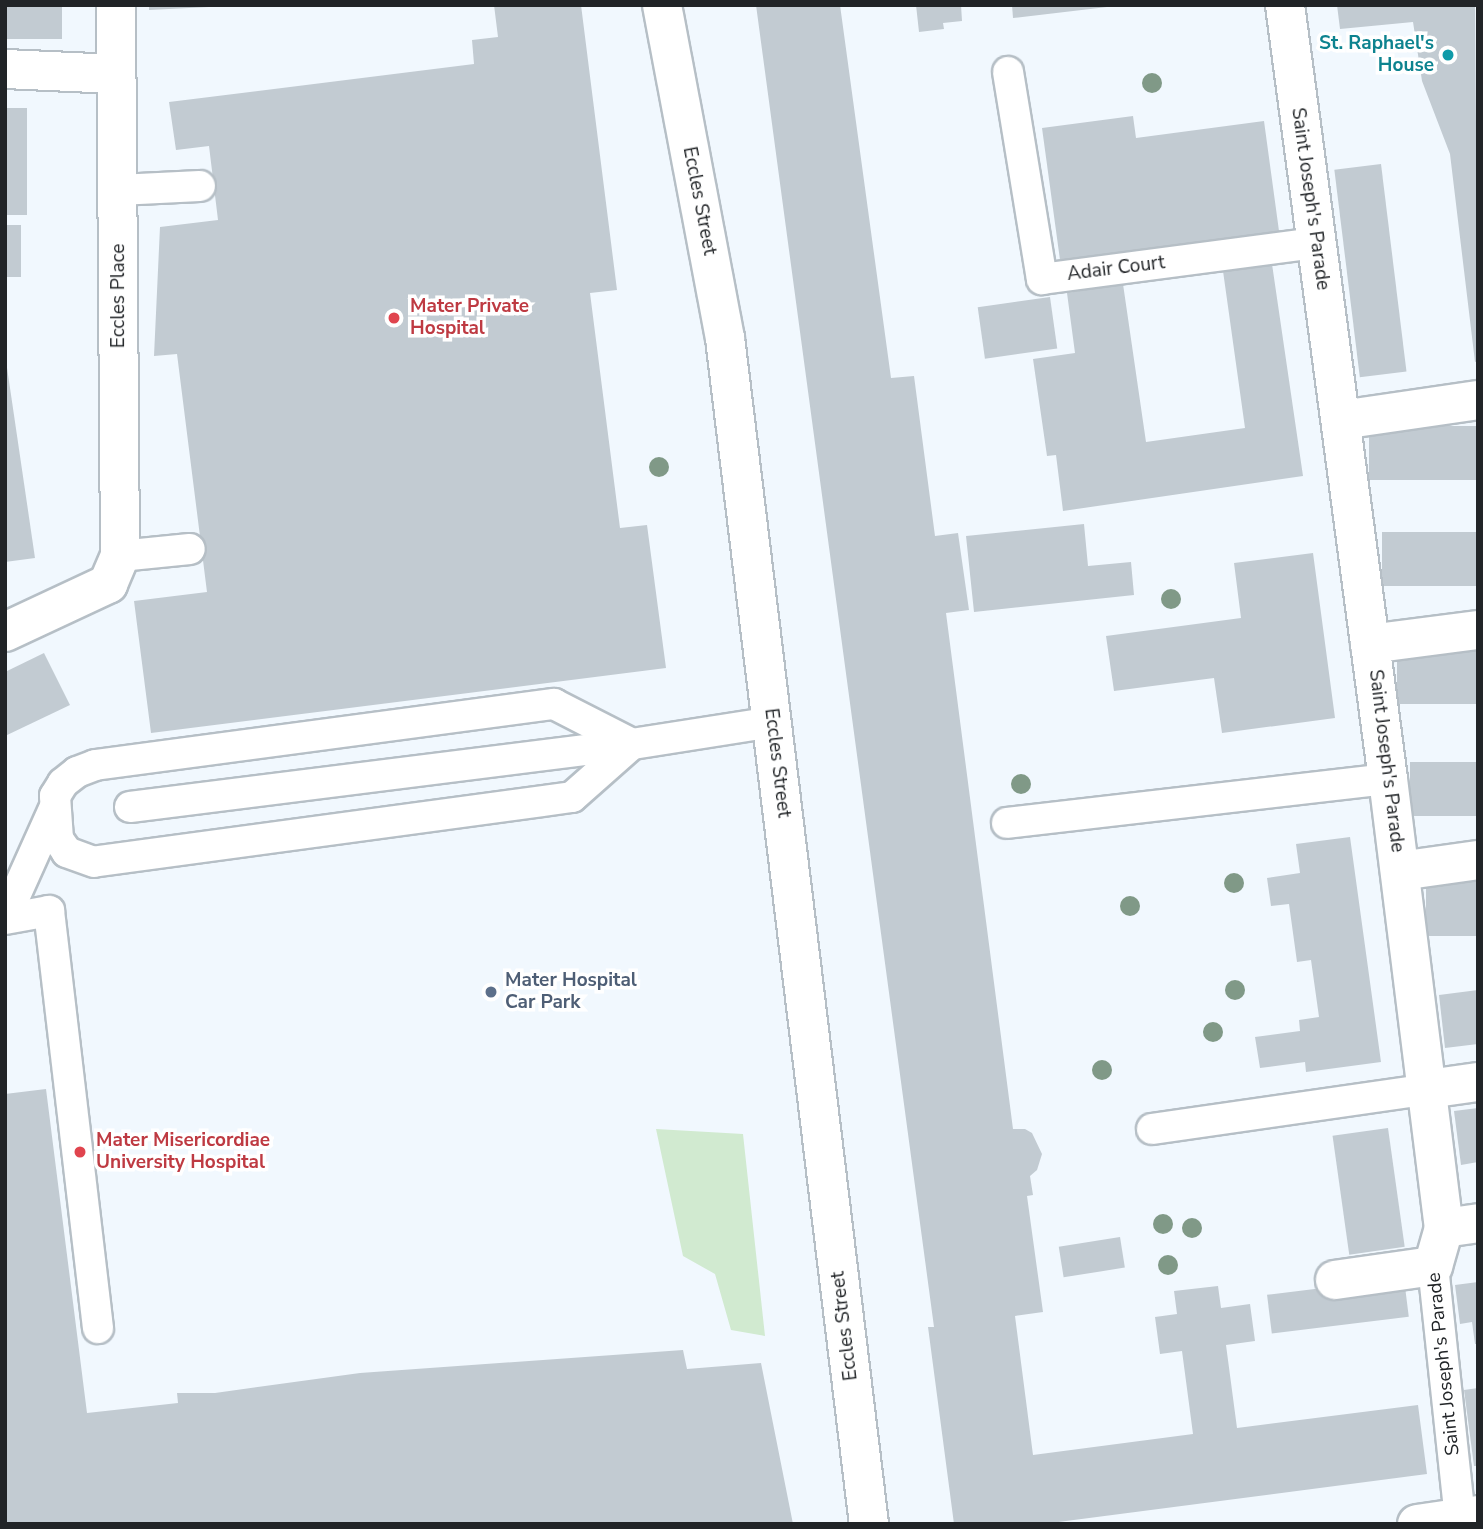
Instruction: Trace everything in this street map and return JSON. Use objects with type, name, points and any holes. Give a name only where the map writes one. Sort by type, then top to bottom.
[{"type":"street","name":"Eccles Place","points":[[114,570],[118,190],[116,5]]},
{"type":"street","name":"Eccles Street","points":[[662,5],[725,338],[869,1524]]},
{"type":"street","name":"Saint Joseph's Parade","points":[[1285,5],[1428,1088],[1461,1225],[1433,1266]]},
{"type":"street","points":[[5,69],[116,74]]},
{"type":"street","points":[[1341,419],[1478,400]]},
{"type":"street","points":[[5,632],[114,570]]},
{"type":"street","points":[[1370,644],[1478,630]]},
{"type":"street","points":[[1400,870],[1478,860]]},
{"type":"street","points":[[1428,1088],[1478,1082]]},
{"type":"street","points":[[1335,1280],[1433,1266]]},
{"type":"street","points":[[1417,1524],[1469,1516]]},
{"type":"lane","name":"Adair Court","points":[[1007,72],[1042,279],[1315,243]]},
{"type":"lane","points":[[118,190],[200,186]]},
{"type":"lane","points":[[114,570],[190,549]]},
{"type":"lane","points":[[554,704],[632,744],[572,797],[94,862],[67,852],[58,839],[55,796],[63,783],[77,772],[95,765],[554,704]]},
{"type":"lane","points":[[130,807],[632,744],[772,722]]},
{"type":"lane","points":[[1007,823],[1388,779]]},
{"type":"lane","points":[[5,918],[55,807]]},
{"type":"lane","points":[[5,918],[49,911],[98,1328]]},
{"type":"lane","points":[[1153,1129],[1428,1088]]},
{"type":"lane","name":"Saint Joseph's Parade","points":[[1433,1266],[1469,1516]]},
{"type":"green space","points":[[656,1129],[743,1134],[765,1336],[731,1330],[715,1274],[683,1256]]},
{"type":"building","points":[[6,5],[62,5],[62,39],[6,39]]},
{"type":"building","points":[[149,5],[209,5],[209,7],[149,10]]},
{"type":"building","name":"Mater Private Hospital","points":[[494,5],[581,5],[617,290],[590,293],[620,528],[647,525],[666,668],[151,733],[134,601],[207,592],[177,354],[154,356],[160,227],[218,220],[209,146],[176,150],[169,102],[474,64],[472,40],[498,37]]},
{"type":"building","points":[[756,5],[840,5],[891,378],[914,376],[935,536],[958,533],[969,610],[946,613],[1013,1129],[1025,1129],[1032,1133],[1042,1154],[1037,1170],[1030,1176],[1033,1195],[1027,1196],[1043,1312],[1015,1316],[1033,1455],[1193,1434],[1182,1351],[1160,1354],[1155,1317],[1177,1314],[1174,1291],[1218,1286],[1221,1308],[1250,1304],[1255,1341],[1226,1345],[1237,1428],[1418,1405],[1427,1474],[1043,1524],[954,1524],[928,1327],[934,1327]]},
{"type":"building","points":[[916,5],[961,5],[962,21],[943,23],[944,29],[919,32]]},
{"type":"building","points":[[1012,5],[1107,5],[1107,7],[1013,18]]},
{"type":"building","name":"St. Raphael's House","points":[[1337,5],[1475,5],[1478,361],[1475,362],[1450,154],[1422,81],[1413,22],[1340,29]]},
{"type":"building","points":[[5,108],[27,108],[27,215],[5,215]]},
{"type":"building","points":[[1133,116],[1136,138],[1264,121],[1279,231],[1060,260],[1042,128]]},
{"type":"building","points":[[1381,164],[1406,371],[1360,377],[1334,170]]},
{"type":"building","points":[[5,225],[21,225],[21,277],[5,277]]},
{"type":"building","points":[[1272,264],[1303,476],[1063,511],[1056,455],[1047,456],[1033,359],[1075,353],[1067,293],[1123,284],[1146,442],[1245,428],[1223,271]]},
{"type":"building","points":[[1050,297],[1057,348],[985,359],[978,307]]},
{"type":"building","points":[[5,354],[35,558],[5,562]]},
{"type":"building","points":[[1369,426],[1478,426],[1478,480],[1369,480]]},
{"type":"building","points":[[1084,524],[1088,566],[1131,562],[1134,595],[974,612],[966,536]]},
{"type":"building","points":[[1382,532],[1478,532],[1478,586],[1382,586]]},
{"type":"building","points":[[1313,553],[1335,718],[1222,733],[1214,678],[1114,691],[1106,636],[1241,618],[1234,563]]},
{"type":"building","points":[[1397,651],[1478,651],[1478,704],[1397,704]]},
{"type":"building","points":[[44,653],[70,705],[5,736],[5,672]]},
{"type":"building","points":[[1410,762],[1478,762],[1478,816],[1410,816]]},
{"type":"building","points":[[1350,837],[1381,1062],[1306,1072],[1305,1062],[1260,1068],[1255,1037],[1300,1031],[1299,1020],[1319,1017],[1311,960],[1297,962],[1289,904],[1271,906],[1267,878],[1300,873],[1296,844]]},
{"type":"building","points":[[1426,882],[1478,882],[1478,936],[1426,936]]},
{"type":"building","points":[[1478,990],[1478,1044],[1445,1048],[1439,995]]},
{"type":"building","points":[[46,1089],[87,1413],[178,1403],[177,1393],[215,1393],[360,1373],[683,1350],[687,1369],[761,1363],[793,1524],[5,1524],[5,1094]]},
{"type":"building","points":[[1478,1108],[1478,1162],[1461,1165],[1454,1111]]},
{"type":"building","points":[[1388,1128],[1405,1247],[1349,1255],[1333,1136]]},
{"type":"building","points":[[1120,1237],[1125,1268],[1064,1277],[1059,1247]]},
{"type":"building","points":[[1404,1278],[1409,1317],[1272,1334],[1267,1295]]},
{"type":"building","points":[[1478,1282],[1478,1344],[1475,1344],[1472,1322],[1460,1324],[1455,1285]]},
{"type":"building","points":[[1478,1388],[1478,1466],[1474,1466],[1464,1390]]},
{"type":"place","name":"St. Raphael's House","points":[[1448,55]]},
{"type":"place","name":"Mater Private Hospital","points":[[394,318]]},
{"type":"place","name":"Mater Hospital Car Park","points":[[491,992]]},
{"type":"place","name":"Mater Misericordiae University Hospital","points":[[80,1152]]}]
